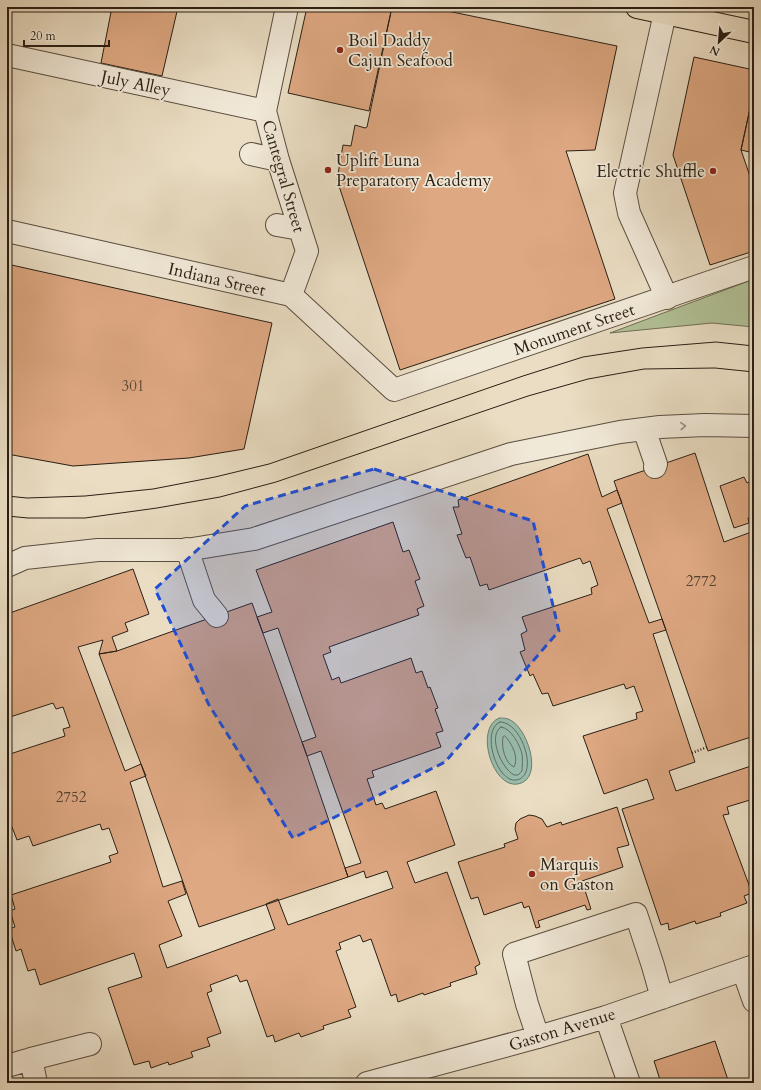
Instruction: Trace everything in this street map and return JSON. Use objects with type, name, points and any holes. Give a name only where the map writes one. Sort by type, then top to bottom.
[{"type":"main road","points":[[637,7],[665,13],[699,13],[754,32]]},
{"type":"street","name":"Cantegral Street","points":[[287,7],[265,111],[306,252],[291,296]]},
{"type":"street","points":[[665,13],[625,193],[628,213],[666,298]]},
{"type":"street","name":"July Alley","points":[[7,55],[265,111]]},
{"type":"street","points":[[251,154],[278,160]]},
{"type":"street","points":[[277,225],[300,229]]},
{"type":"street","name":"Indiana Street","points":[[7,231],[291,296],[394,390]]},
{"type":"street","name":"Monument Street","points":[[394,390],[754,267]]},
{"type":"street","points":[[7,566],[25,558],[98,550],[187,549],[254,539],[511,454],[620,432],[644,429],[705,425],[754,426]]},
{"type":"street","points":[[644,429],[656,464],[655,467]]},
{"type":"street","points":[[187,549],[204,600],[217,616]]},
{"type":"street","points":[[538,1037],[527,1004],[514,954],[636,914],[662,998]]},
{"type":"street","points":[[748,968],[754,1001]]},
{"type":"street","name":"Gaston Avenue","points":[[367,1083],[606,1017],[748,968]]},
{"type":"street","points":[[606,1017],[629,1083]]},
{"type":"street","points":[[7,1066],[90,1044]]},
{"type":"street","points":[[31,1059],[36,1083]]},
{"type":"path","points":[[692,753],[707,747]]},
{"type":"highlighted area","points":[[374,469],[533,521],[559,631],[445,762],[293,838],[209,705],[155,589],[245,506]]},
{"type":"shaded area","points":[[754,279],[754,327],[712,323],[610,333]]},
{"type":"water","points":[[499,718],[505,718],[515,723],[527,741],[532,763],[530,773],[526,780],[518,784],[509,783],[501,777],[494,768],[490,757],[487,745],[488,734],[492,724]]},
{"type":"building","points":[[88,7],[112,7],[111,12]]},
{"type":"building","points":[[112,7],[178,7],[162,76],[101,63]]},
{"type":"building","name":"Boil Daddy Cajun Seafood","points":[[307,7],[392,7],[369,111],[288,93]]},
{"type":"building","points":[[392,7],[428,7],[617,46],[595,150],[566,151],[615,299],[400,370],[337,180],[343,145],[351,146],[355,125],[365,128],[367,127]]},
{"type":"building","name":"Electric Shuffle","points":[[694,57],[754,70],[754,90],[741,150],[754,188],[754,251],[710,265],[673,155]]},
{"type":"building","points":[[754,90],[754,153],[741,150]]},
{"type":"building","points":[[7,264],[272,323],[244,449],[189,458],[73,466],[7,454]]},
{"type":"building","points":[[695,453],[724,542],[754,531],[754,736],[708,751],[614,481]]},
{"type":"building","points":[[588,454],[602,497],[617,490],[622,503],[607,509],[649,623],[662,619],[666,630],[653,634],[695,762],[669,771],[676,791],[754,765],[754,805],[753,806],[750,800],[727,807],[729,814],[723,815],[752,893],[744,896],[747,903],[720,913],[721,916],[696,924],[695,921],[669,930],[668,923],[661,925],[622,809],[654,799],[647,779],[604,794],[583,736],[637,719],[636,713],[643,711],[634,686],[626,689],[624,684],[553,706],[548,693],[542,694],[533,674],[530,676],[520,652],[525,650],[521,634],[527,631],[522,617],[592,594],[591,588],[598,585],[590,561],[583,564],[580,558],[489,590],[487,584],[480,586],[470,557],[466,558],[457,535],[462,534],[453,507],[459,507],[458,500]]},
{"type":"building","points":[[744,477],[747,483],[754,479],[754,516],[748,518],[749,523],[734,528],[720,486]]},
{"type":"building","points":[[393,522],[403,552],[409,550],[420,579],[415,581],[424,606],[417,609],[419,615],[329,647],[331,652],[323,655],[332,680],[339,677],[341,683],[411,658],[416,673],[422,671],[428,688],[430,687],[438,708],[435,709],[443,731],[436,733],[441,747],[372,771],[374,777],[367,779],[376,805],[382,803],[385,809],[436,791],[455,845],[407,862],[415,883],[447,872],[480,964],[475,967],[477,974],[450,983],[451,986],[424,995],[423,993],[398,1002],[396,994],[391,996],[371,939],[363,942],[360,935],[339,943],[341,949],[336,951],[356,1007],[348,1010],[351,1017],[323,1026],[324,1029],[301,1037],[299,1033],[275,1042],[273,1035],[267,1037],[247,980],[240,982],[237,975],[210,985],[212,991],[207,993],[221,1033],[207,1038],[210,1046],[191,1052],[193,1057],[169,1065],[168,1062],[151,1068],[149,1061],[134,1065],[108,988],[142,977],[134,953],[40,985],[35,969],[28,971],[21,949],[16,951],[9,929],[15,927],[10,911],[15,909],[11,895],[111,862],[109,856],[118,853],[109,828],[102,830],[100,824],[33,846],[29,836],[17,840],[12,827],[7,829],[7,755],[65,736],[63,729],[70,727],[63,707],[56,709],[53,703],[7,718],[7,614],[133,569],[149,614],[125,623],[128,631],[112,637],[117,651],[99,654],[103,640],[78,647],[125,771],[141,764],[146,776],[130,782],[163,887],[182,881],[186,894],[168,901],[182,936],[159,945],[167,968],[275,929],[266,904],[278,899],[288,925],[393,888],[387,871],[366,878],[364,871],[348,877],[345,868],[361,863],[321,751],[307,756],[302,742],[316,737],[278,628],[263,633],[257,617],[272,612],[256,570]]},
{"type":"building","points":[[252,603],[307,756],[348,877],[199,927],[141,764],[99,654],[117,651]]},
{"type":"building","name":"Marquis on Gaston","points":[[617,807],[629,845],[617,848],[623,867],[582,881],[591,909],[587,910],[585,905],[538,921],[540,927],[536,928],[529,906],[524,908],[522,902],[484,915],[478,897],[471,899],[458,862],[505,847],[504,844],[518,839],[515,829],[516,823],[520,819],[529,815],[535,816],[542,819],[547,827],[561,822],[562,825]]},
{"type":"building","points":[[715,1041],[729,1083],[661,1083],[654,1061]]},
{"type":"tram line","points":[[7,496],[27,498],[85,496],[153,489],[215,477],[269,464],[523,376],[583,357],[642,348],[716,342],[754,346]]},
{"type":"tram line","points":[[7,516],[28,518],[85,518],[220,497],[276,482],[528,396],[588,379],[644,369],[715,368],[754,372]]},
{"type":"place","name":"Boil Daddy Cajun Seafood","points":[[340,50]]},
{"type":"place","name":"Uplift Luna Preparatory Academy","points":[[328,170]]},
{"type":"place","name":"Electric Shuffle","points":[[713,171]]},
{"type":"place","name":"Marquis on Gaston","points":[[532,874]]}]
